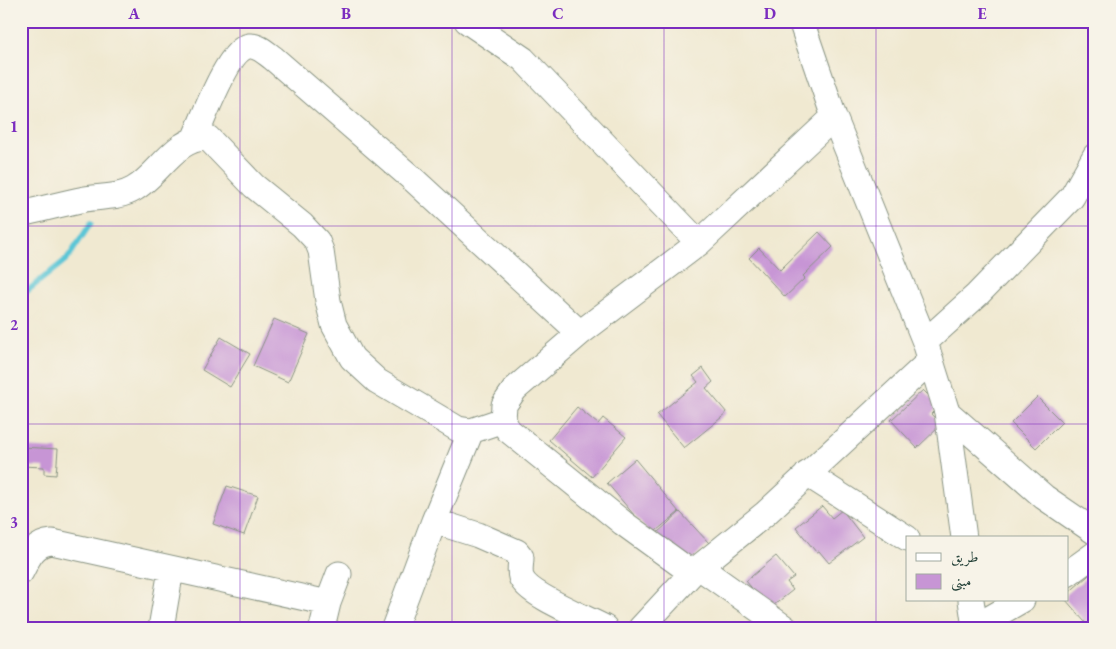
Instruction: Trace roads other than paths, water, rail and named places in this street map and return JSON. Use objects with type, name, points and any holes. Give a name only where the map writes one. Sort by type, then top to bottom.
[{"type":"street","points":[[467,21],[523,59],[699,243]]},
{"type":"street","points":[[801,21],[834,117],[928,351],[948,412],[964,536]]},
{"type":"street","points":[[194,139],[230,61],[245,47],[256,47],[273,58],[415,181],[580,333]]},
{"type":"street","points":[[785,628],[622,523],[508,430],[503,420],[504,405],[515,389],[580,333],[699,243],[834,117]]},
{"type":"street","points":[[21,214],[87,199],[122,195],[149,180],[181,146],[194,139],[208,138],[254,186],[302,225],[317,241],[321,251],[328,301],[334,325],[352,358],[378,381],[458,429],[471,431],[503,420]]},
{"type":"street","points":[[641,628],[695,570],[766,513],[807,474],[928,351],[977,294],[1072,197],[1095,156]]},
{"type":"street","points":[[948,412],[1044,497],[1095,532]]},
{"type":"street","points":[[402,625],[434,520],[471,431]]},
{"type":"street","points":[[807,474],[906,537]]},
{"type":"street","points":[[434,520],[517,552],[521,557],[520,574],[525,584],[543,596],[605,628]]},
{"type":"street","points":[[23,562],[39,545],[52,542],[171,570],[328,603]]},
{"type":"street","points":[[1068,573],[1095,554]]},
{"type":"street","points":[[161,628],[171,570]]},
{"type":"street","points":[[322,628],[328,603],[339,574]]},
{"type":"street","points":[[971,602],[974,627],[1018,602]]},
{"type":"waterway","points":[[21,296],[68,258],[91,223]]}]
